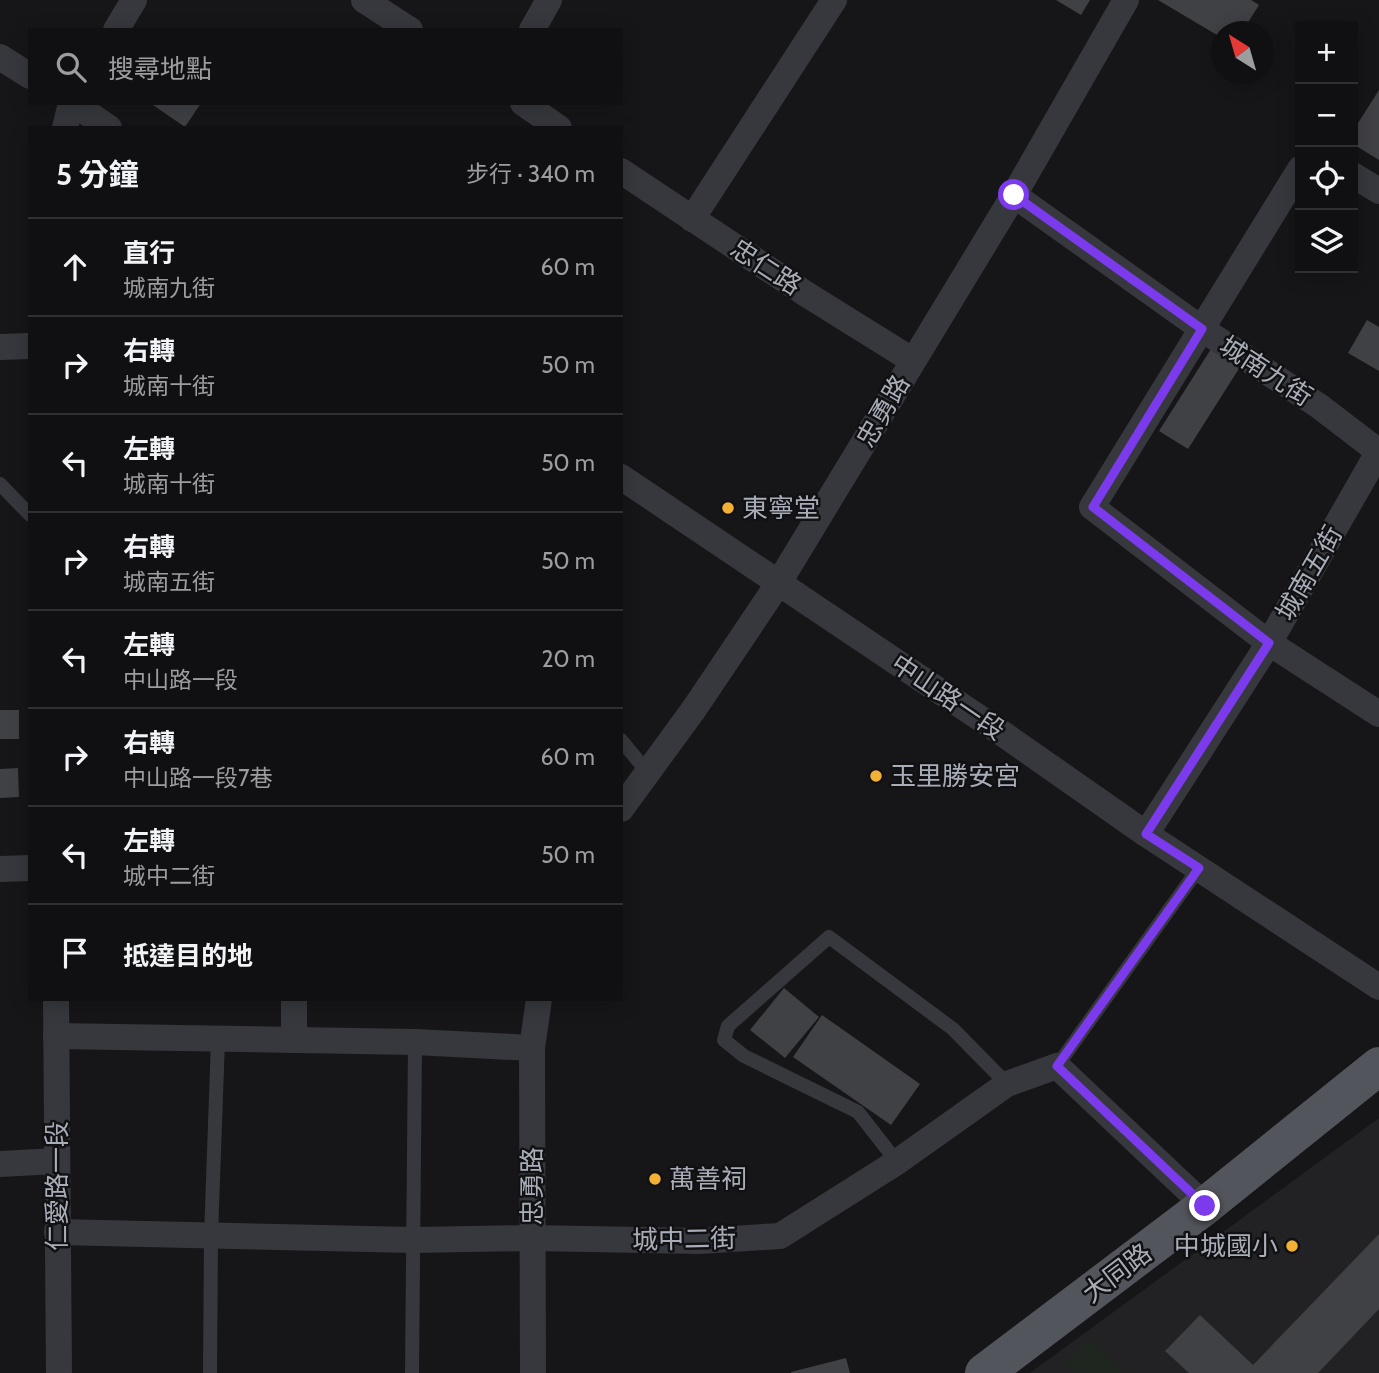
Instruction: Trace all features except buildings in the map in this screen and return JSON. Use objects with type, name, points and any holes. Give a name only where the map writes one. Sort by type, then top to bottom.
[{"type":"main road","name":"大同路","points":[[984,1373],[1205,1206],[1379,1066]]},
{"type":"street","points":[[117,28],[134,0]]},
{"type":"street","points":[[364,0],[408,28]]},
{"type":"street","points":[[533,28],[548,0]]},
{"type":"street","points":[[692,219],[834,0]]},
{"type":"street","name":"忠勇路","points":[[623,806],[649,774],[778,584],[1014,195],[1126,0]]},
{"type":"street","points":[[0,57],[28,75]]},
{"type":"street","points":[[66,126],[71,105]]},
{"type":"street","points":[[75,105],[106,126]]},
{"type":"street","points":[[526,105],[556,126]]},
{"type":"street","name":"忠仁路","points":[[623,171],[692,219],[912,360]]},
{"type":"street","points":[[1295,177],[1093,507],[1269,643],[1379,714]]},
{"type":"street","points":[[1358,179],[1379,191]]},
{"type":"street","name":"城南九街","points":[[1014,195],[1202,329],[1319,406],[1379,451]]},
{"type":"street","points":[[0,346],[28,346]]},
{"type":"street","name":"城南五街","points":[[1146,834],[1269,643],[1379,451]]},
{"type":"street","name":"中山路一段","points":[[623,478],[996,729],[1146,834],[1379,987]]},
{"type":"street","points":[[0,869],[28,868]]},
{"type":"street","name":"仁愛路一段","points":[[55,1001],[60,1373]]},
{"type":"street","points":[[294,1001],[294,1040]]},
{"type":"street","name":"忠勇路","points":[[533,1373],[532,1048],[539,1001]]},
{"type":"street","points":[[56,1036],[415,1042],[532,1048]]},
{"type":"street","points":[[1057,1066],[1205,1206]]},
{"type":"street","name":"城中二街","points":[[57,1232],[414,1240],[532,1238],[699,1241],[780,1236],[897,1162],[1007,1084],[1057,1066]]},
{"type":"street","points":[[0,1164],[58,1161]]},
{"type":"lane","points":[[0,484],[28,514]]},
{"type":"lane","points":[[623,742],[649,774]]},
{"type":"lane","points":[[1057,1066],[1199,868]]},
{"type":"lane","points":[[897,1162],[858,1112],[744,1056],[723,1040],[728,1026],[829,937],[953,1029],[1007,1084]]},
{"type":"lane","points":[[210,1373],[211,1236],[218,1040]]},
{"type":"lane","points":[[412,1373],[415,1042]]},
{"type":"shaded area","name":"中城國小","points":[[1379,1118],[1379,1373],[1030,1373]]},
{"type":"shaded area","points":[[1090,1340],[1124,1373],[1075,1373],[1065,1364]]},
{"type":"place","name":"東寧堂","points":[[728,508]]},
{"type":"place","name":"玉里勝安宮","points":[[876,776]]},
{"type":"place","name":"萬善祠","points":[[655,1179]]},
{"type":"place","name":"中城國小","points":[[1292,1246]]},
{"type":"route","points":[[1014,195],[1202,329],[1093,507],[1269,643],[1146,834],[1199,868],[1057,1066],[1205,1206]]}]
